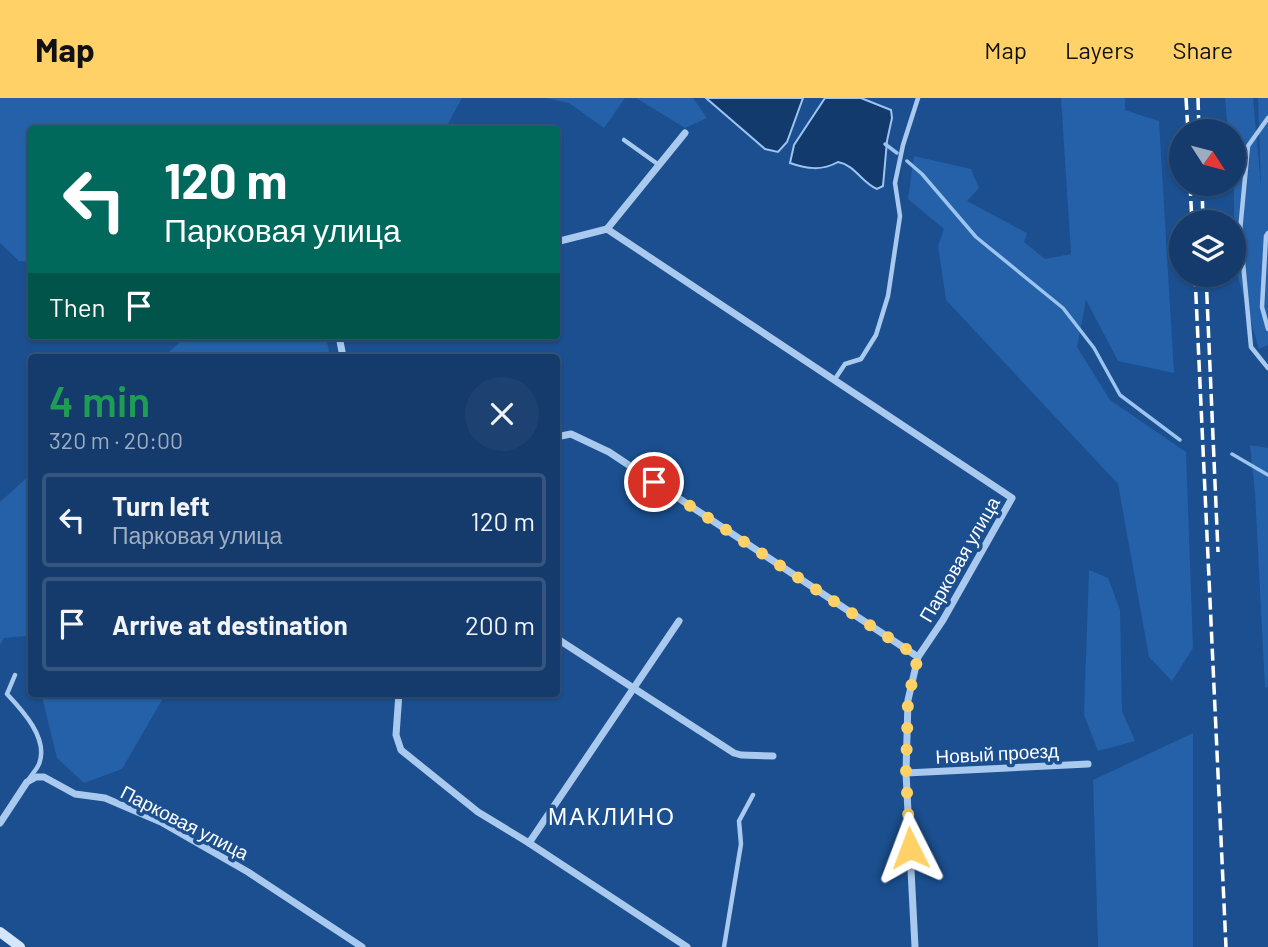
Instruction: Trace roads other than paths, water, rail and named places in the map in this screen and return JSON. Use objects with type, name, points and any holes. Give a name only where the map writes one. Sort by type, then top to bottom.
[{"type":"main road","points":[[0,932],[20,947]]},
{"type":"street","points":[[560,241],[607,229],[685,133]]},
{"type":"street","name":"Парковая улица","points":[[607,229],[1012,498],[943,620],[918,657]]},
{"type":"street","points":[[560,435],[571,434],[609,452],[918,657],[908,700],[906,773],[915,947]]},
{"type":"street","points":[[529,843],[680,621]]},
{"type":"street","points":[[560,641],[734,753],[773,756]]},
{"type":"street","points":[[400,697],[396,735],[401,750],[478,813],[529,843],[687,947]]},
{"type":"street","name":"Новый проезд","points":[[906,773],[1088,764]]},
{"type":"street","name":"Парковая улица","points":[[27,782],[36,777],[44,777],[75,794],[105,798],[161,822],[248,872],[362,947]]},
{"type":"street","points":[[0,823],[27,782]]},
{"type":"lane","points":[[835,379],[845,364],[861,359],[876,335],[888,296],[900,216],[895,183],[903,145],[918,98]]},
{"type":"lane","points":[[1268,118],[1248,146],[1240,231],[1251,347],[1268,368]]},
{"type":"lane","points":[[624,140],[659,165]]},
{"type":"lane","points":[[1268,233],[1266,287],[1262,307],[1268,329]]},
{"type":"lane","points":[[15,675],[8,694],[34,729],[40,747],[39,763],[27,782]]},
{"type":"lane","points":[[724,947],[741,844],[738,821],[753,795]]},
{"type":"waterway","points":[[885,144],[897,153]]},
{"type":"waterway","points":[[907,161],[922,174],[976,237],[1063,308],[1094,348],[1120,395],[1180,440]]},
{"type":"waterway","points":[[1232,454],[1268,475]]},
{"type":"railway","points":[[1186,98],[1187,119]]},
{"type":"railway","points":[[1198,98],[1199,119]]},
{"type":"railway","points":[[1191,196],[1191,210]]},
{"type":"railway","points":[[1202,196],[1203,210]]},
{"type":"railway","points":[[1196,287],[1226,947]]},
{"type":"railway","points":[[1207,287],[1218,552]]},
{"type":"district","name":"МАКЛИНО","points":[[612,816]]}]
